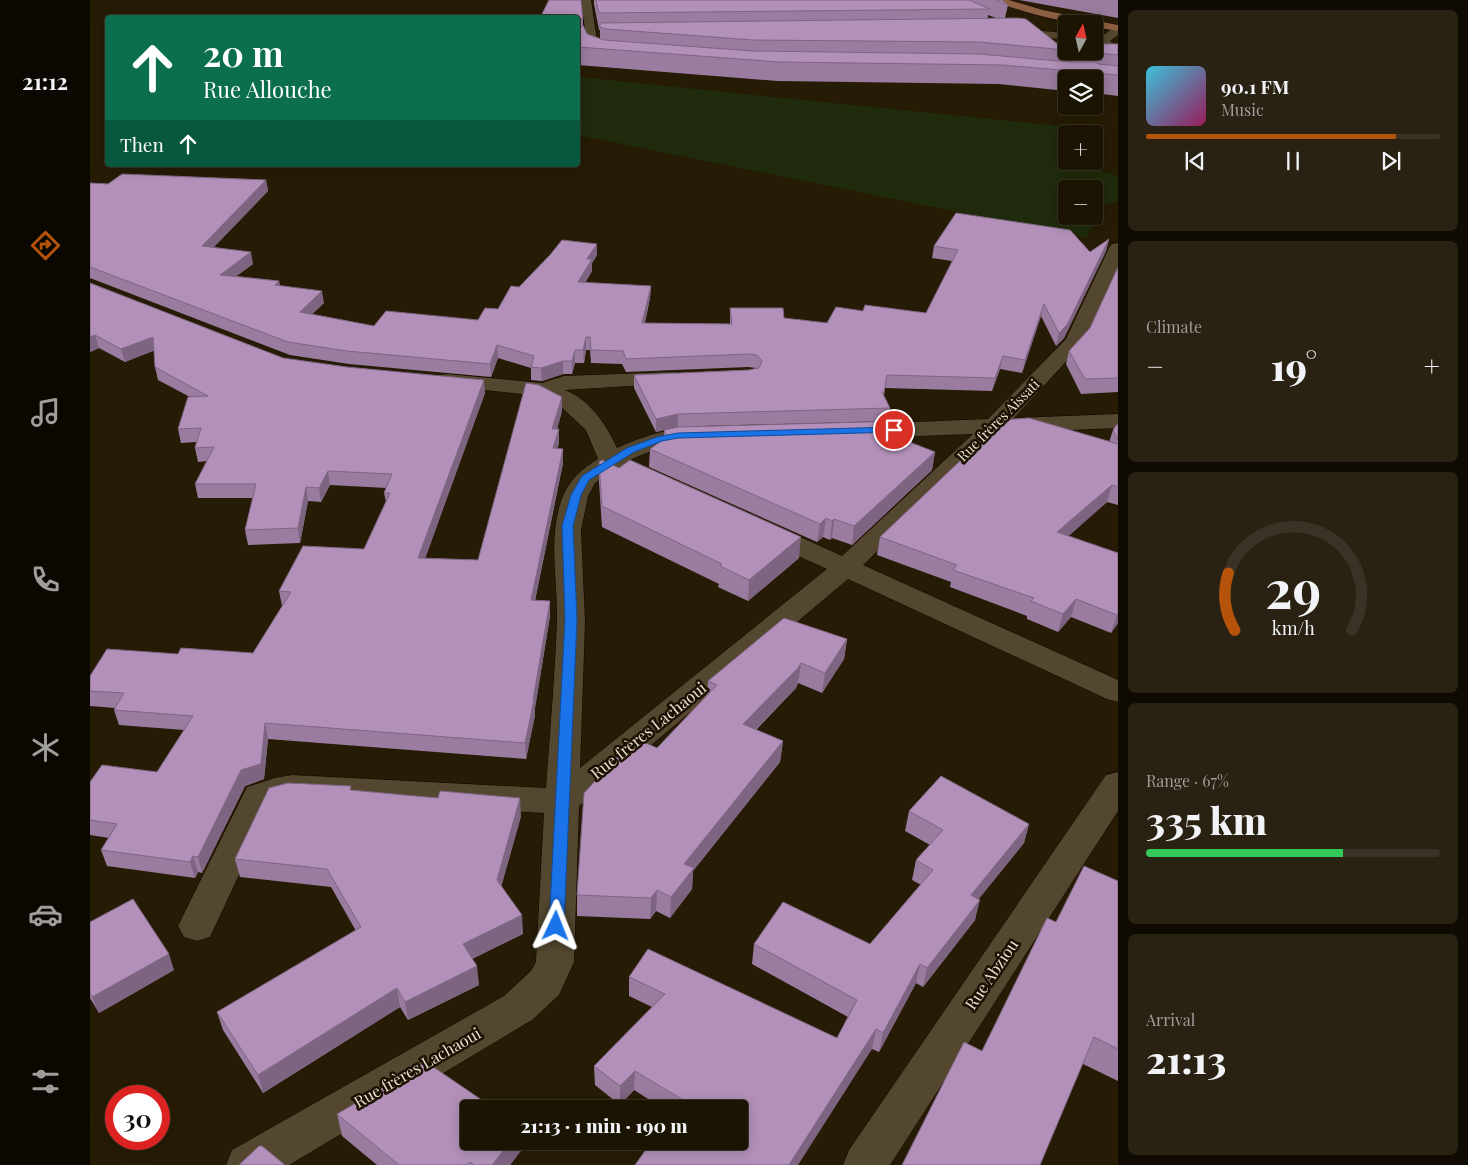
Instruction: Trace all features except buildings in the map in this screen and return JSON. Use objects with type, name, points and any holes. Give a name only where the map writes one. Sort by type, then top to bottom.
[{"type":"main road","points":[[998,0],[1041,13],[1117,31]]},
{"type":"main road","points":[[984,2],[1058,22]]},
{"type":"main road","points":[[1103,30],[1117,31]]},
{"type":"street","points":[[586,0],[597,36],[594,50],[631,56]]},
{"type":"street","points":[[996,28],[1058,36]]},
{"type":"street","points":[[1103,38],[1117,31]]},
{"type":"street","points":[[1103,44],[1118,51]]},
{"type":"street","name":"Rue frères Aissati","points":[[845,568],[993,427],[1075,340],[1118,248]]},
{"type":"street","points":[[544,390],[564,382],[691,377]]},
{"type":"street","points":[[428,378],[544,390],[564,398],[596,427],[611,460],[647,477]]},
{"type":"street","points":[[845,431],[1118,421]]},
{"type":"street","points":[[198,926],[259,796],[274,790],[292,787],[562,801],[571,619],[568,526],[576,495],[585,478],[611,460],[630,450],[660,439],[678,436],[728,434]]},
{"type":"street","points":[[746,522],[1118,692]]},
{"type":"street","name":"Rue frères Lachaoui","points":[[248,1165],[518,1008],[545,983],[555,962],[562,801],[845,568]]},
{"type":"street","name":"Rue Abziou","points":[[865,1165],[1118,784]]},
{"type":"green space","points":[[580,77],[1058,126],[1058,170],[1100,170],[1118,177],[1118,202],[1106,204],[1103,209],[1103,180],[1058,180],[1058,225],[1094,225],[1086,238],[580,135]]},
{"type":"route","points":[[556,926],[571,619],[568,526],[576,495],[585,478],[611,460],[630,450],[660,439],[678,436],[894,430]]}]
